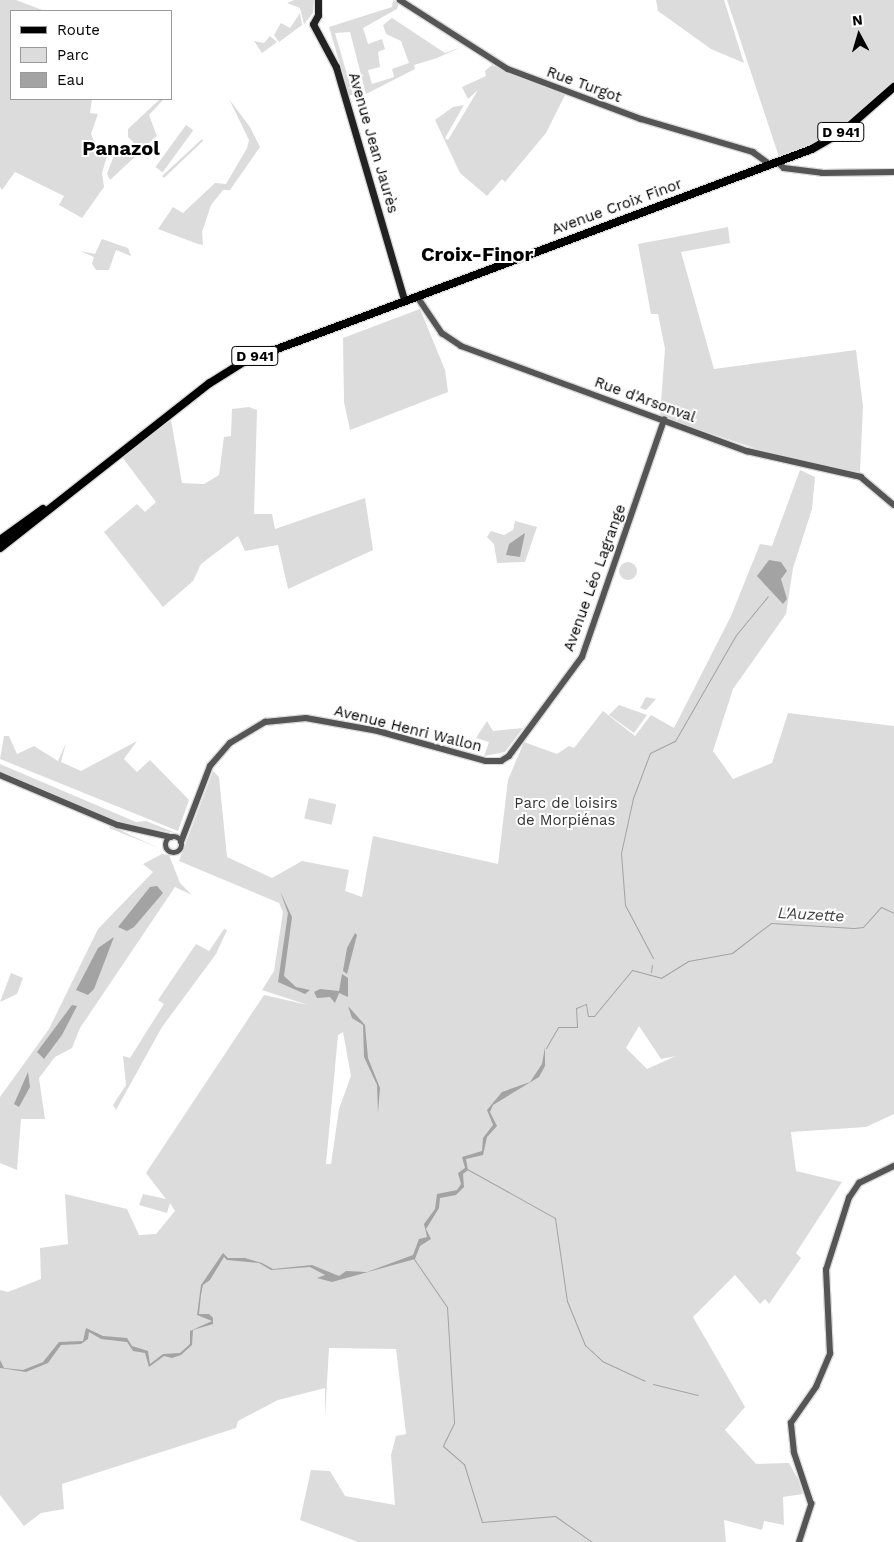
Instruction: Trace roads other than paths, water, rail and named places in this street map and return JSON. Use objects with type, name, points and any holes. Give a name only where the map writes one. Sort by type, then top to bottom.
[{"type":"main road","name":"Avenue Jean Jaurès","points":[[318,0],[318,14],[312,24],[337,70],[404,300]]},
{"type":"main road","name":"D 941","points":[[775,163],[829,140],[894,87]]},
{"type":"main road","name":"Avenue Croix Finor","points":[[417,296],[775,163]]},
{"type":"main road","name":"D 941","points":[[0,548],[125,449],[245,361],[417,296]]},
{"type":"main road","name":"D 941","points":[[0,540],[38,516]]},
{"type":"street","name":"Rue Turgot","points":[[400,0],[488,59],[569,94],[753,152],[784,168],[822,173],[894,172]]},
{"type":"street","name":"Rue d'Arsonval","points":[[417,296],[442,333],[461,346],[755,454],[861,477],[884,493],[894,505]]},
{"type":"street","name":"Avenue Léo Lagrange","points":[[509,756],[582,657],[664,420]]},
{"type":"street","name":"Rue d'Arsonval","points":[[884,493],[894,496]]},
{"type":"street","name":"Avenue Henri Wallon","points":[[181,842],[181,833],[202,780],[220,752],[265,722],[306,718],[378,731],[486,761],[501,761],[509,756]]},
{"type":"street","points":[[0,775],[118,825],[160,834],[173,837],[181,842],[175,853],[160,834]]},
{"type":"street","points":[[166,843],[181,833]]},
{"type":"street","points":[[799,1542],[812,1504],[794,1454],[791,1423],[826,1367],[830,1354],[824,1283],[834,1240],[859,1182],[894,1166]]},
{"type":"water","points":[[525,533],[520,557],[506,555],[509,544]]},
{"type":"water","points":[[769,560],[781,562],[787,571],[781,579],[787,599],[783,604],[757,576]]},
{"type":"water","points":[[157,886],[163,893],[134,927],[127,931],[118,927],[150,887]]},
{"type":"water","points":[[280,891],[292,917],[284,976],[296,987],[310,990],[305,994],[278,982],[288,913]]},
{"type":"water","points":[[355,933],[357,935],[347,974],[343,971],[347,948]]},
{"type":"water","points":[[114,937],[94,989],[88,995],[76,990],[98,948]]},
{"type":"water","points":[[342,974],[348,978],[348,997],[339,993],[335,1003],[330,997],[317,998],[314,992],[320,989],[339,991]]},
{"type":"water","points":[[72,1005],[77,1006],[62,1035],[44,1059],[37,1052]]},
{"type":"water","points":[[348,1006],[365,1025],[368,1058],[380,1088],[378,1113],[377,1085],[364,1057],[363,1025],[352,1018]]},
{"type":"water","points":[[545,1047],[545,1066],[539,1077],[493,1105],[490,1112],[497,1126],[487,1137],[483,1155],[466,1159],[468,1170],[463,1174],[464,1187],[456,1195],[440,1198],[439,1208],[426,1229],[431,1239],[420,1246],[415,1259],[332,1282],[317,1278],[325,1275],[310,1267],[271,1270],[259,1263],[227,1260],[224,1257],[210,1280],[203,1285],[201,1295],[199,1314],[209,1314],[213,1318],[213,1324],[193,1330],[192,1345],[181,1355],[172,1358],[164,1356],[149,1367],[145,1353],[133,1351],[127,1342],[101,1339],[89,1332],[88,1339],[81,1344],[61,1345],[48,1363],[26,1372],[0,1368],[0,1360],[4,1368],[23,1370],[43,1362],[59,1342],[83,1341],[86,1328],[103,1336],[127,1338],[132,1346],[148,1351],[150,1364],[163,1354],[180,1353],[190,1344],[190,1331],[212,1321],[197,1315],[201,1285],[223,1253],[228,1258],[245,1258],[262,1263],[273,1269],[312,1265],[339,1276],[346,1271],[367,1272],[413,1255],[419,1239],[427,1237],[424,1224],[435,1209],[437,1194],[457,1190],[461,1184],[458,1173],[465,1168],[462,1157],[482,1151],[483,1138],[493,1125],[487,1110],[502,1092],[530,1082],[542,1064]]},
{"type":"water","points":[[28,1072],[30,1087],[19,1107],[14,1104]]},
{"type":"waterway","points":[[653,958],[625,905],[621,853],[633,798],[650,753],[675,741],[736,635],[768,596]]},
{"type":"waterway","name":"L'Auzette","points":[[546,1048],[558,1027],[577,1027],[576,1008],[586,1004],[588,1016],[594,1016],[632,970],[661,978],[688,961],[732,953],[771,923],[854,928],[863,927],[881,907],[894,913]]},
{"type":"waterway","points":[[651,972],[652,965]]},
{"type":"waterway","points":[[467,1169],[555,1218],[567,1301],[585,1345],[602,1361],[645,1381]]},
{"type":"waterway","points":[[414,1259],[447,1307],[454,1423],[443,1446],[464,1464],[482,1522],[555,1516],[592,1542]]},
{"type":"waterway","points":[[653,1384],[698,1395]]},
{"type":"waterway","points":[[626,1542],[658,1542]]},
{"type":"district","name":"Panazol","points":[[121,148]]},
{"type":"district","name":"Croix-Finor","points":[[477,254]]},
{"type":"park label","name":"Parc de loisirs de Morpiénas","points":[[566,812]]}]
